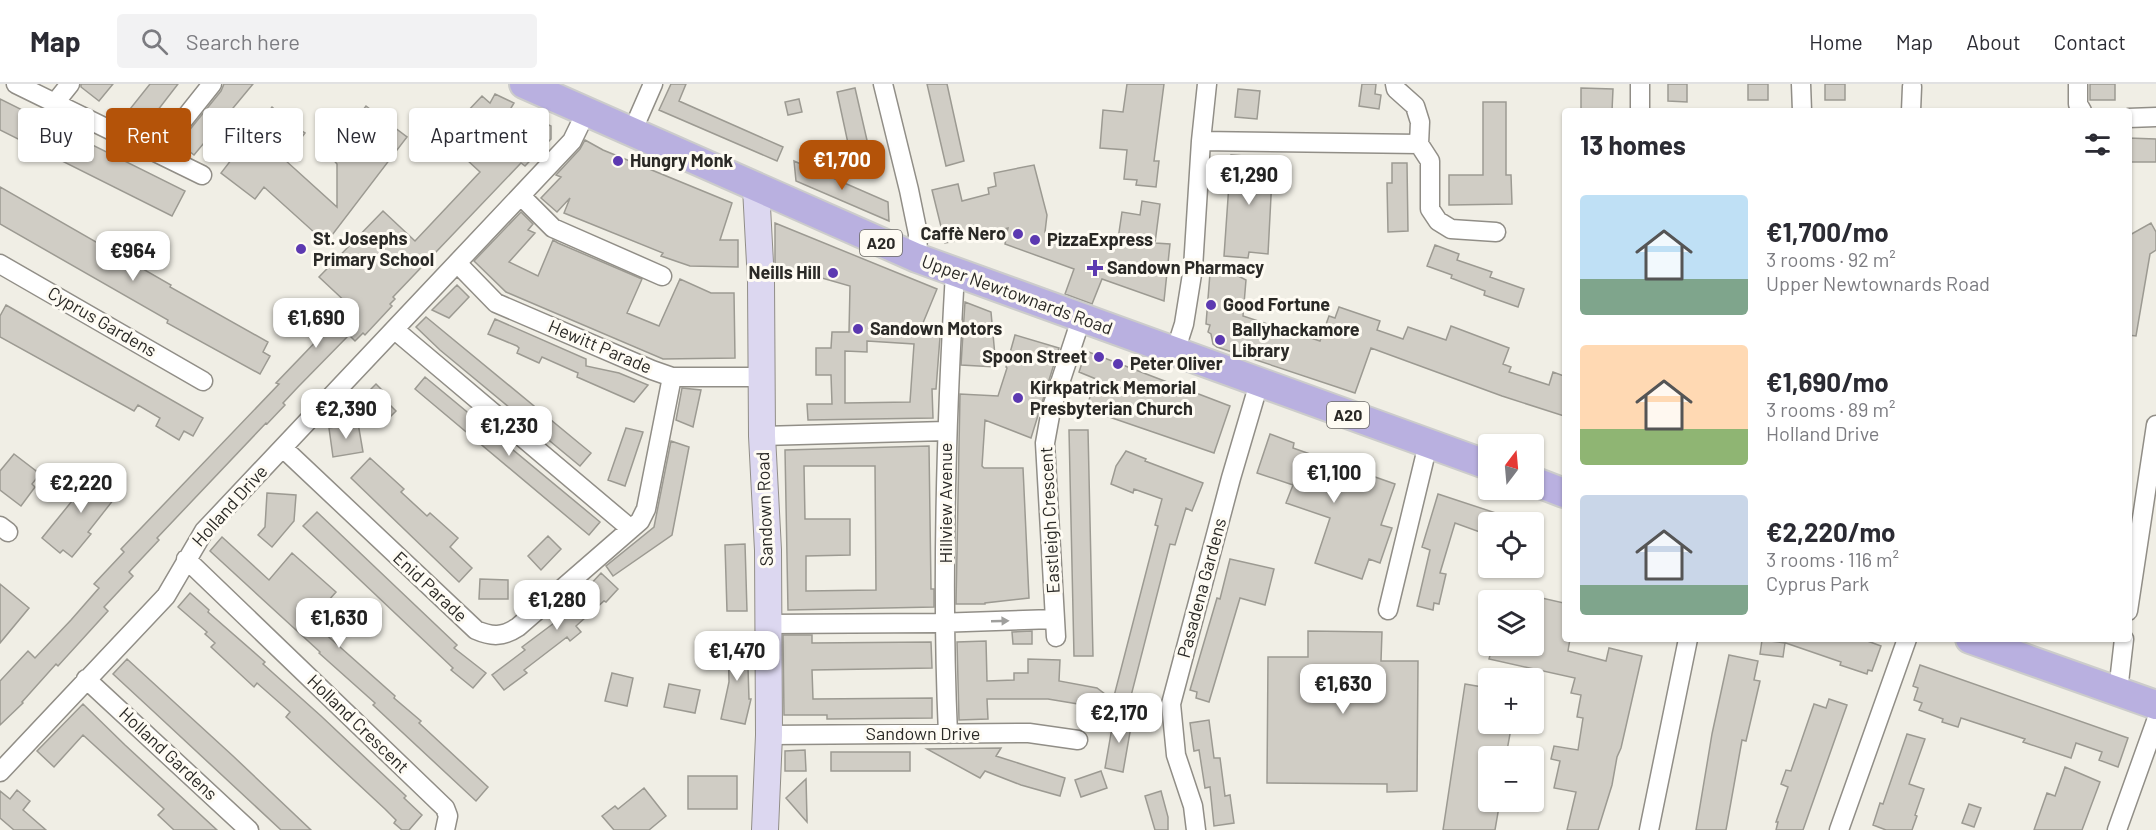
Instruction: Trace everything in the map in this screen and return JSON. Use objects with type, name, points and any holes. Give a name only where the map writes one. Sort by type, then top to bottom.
[{"type":"main road","name":"Upper Newtownards Road","points":[[530,85],[917,258],[1478,462]]},
{"type":"main road","points":[[1544,485],[1562,492]]},
{"type":"main road","points":[[1979,642],[2156,705]]},
{"type":"street","points":[[16,84],[106,129]]},
{"type":"street","points":[[54,104],[70,84]]},
{"type":"street","points":[[191,110],[212,84]]},
{"type":"street","points":[[632,132],[653,84]]},
{"type":"street","points":[[883,84],[912,201],[919,244],[917,258]]},
{"type":"street","points":[[1175,352],[1184,324],[1193,268],[1207,84]]},
{"type":"street","points":[[1395,84],[1396,89],[1415,106],[1420,122],[1419,144],[1430,161],[1430,209],[1438,221],[1451,229],[1496,231]]},
{"type":"street","points":[[1640,84],[1640,108]]},
{"type":"street","points":[[1802,84],[1802,108]]},
{"type":"street","points":[[2078,84],[2078,104],[2080,108]]},
{"type":"street","points":[[1911,108],[1912,87]]},
{"type":"street","name":"Holland Drive","points":[[0,772],[166,596],[204,531],[572,141],[586,112]]},
{"type":"street","points":[[2132,118],[2156,117]]},
{"type":"street","points":[[1201,141],[1419,144]]},
{"type":"street","points":[[175,162],[202,175]]},
{"type":"street","name":"Sandown Road","points":[[756,188],[761,282],[762,436],[768,550],[766,624],[769,735],[765,830]]},
{"type":"street","points":[[521,196],[553,228],[662,276]]},
{"type":"street","name":"Hewitt Parade","points":[[457,262],[496,303],[652,370],[672,377],[762,377]]},
{"type":"street","name":"Cyprus Gardens","points":[[0,264],[203,381]]},
{"type":"street","name":"Hillview Avenue","points":[[948,734],[945,622],[946,431],[955,273]]},
{"type":"street","name":"Eastleigh Crescent","points":[[766,624],[945,622],[1055,628],[1045,443],[1052,410],[1081,319]]},
{"type":"street","points":[[395,330],[631,529]]},
{"type":"street","name":"Enid Parade","points":[[283,448],[476,630],[497,636],[508,634],[640,521],[646,509],[672,377]]},
{"type":"street","name":"Pasadena Gardens","points":[[1196,830],[1193,806],[1176,755],[1171,704],[1231,478],[1259,383]]},
{"type":"street","points":[[2132,584],[2156,425]]},
{"type":"street","points":[[762,436],[946,431]]},
{"type":"street","points":[[1388,610],[1428,444]]},
{"type":"street","name":"Holland Crescent","points":[[186,559],[445,808],[447,823]]},
{"type":"street","points":[[1649,830],[1687,642]]},
{"type":"street","points":[[1839,830],[1906,642]]},
{"type":"street","points":[[2118,691],[2124,642]]},
{"type":"street","name":"Holland Gardens","points":[[87,679],[249,830]]},
{"type":"street","points":[[2117,830],[2156,722]]},
{"type":"street","name":"Sandown Drive","points":[[769,735],[1029,734],[1078,740]]},
{"type":"building","points":[[81,84],[113,84],[99,101],[81,87]]},
{"type":"building","points":[[150,84],[178,84],[159,108],[131,108]]},
{"type":"building","points":[[224,84],[253,84],[233,108],[207,108]]},
{"type":"building","points":[[671,84],[686,84],[679,101],[783,147],[777,161],[659,110]]},
{"type":"building","points":[[927,84],[947,84],[964,161],[946,166]]},
{"type":"building","points":[[1127,84],[1164,84],[1154,161],[1159,161],[1156,187],[1136,185],[1137,180],[1124,179],[1127,150],[1100,148],[1103,110],[1123,112]]},
{"type":"building","points":[[1362,84],[1376,84],[1375,94],[1381,95],[1379,109],[1359,106]]},
{"type":"building","points":[[1668,84],[1687,84],[1687,102],[1668,101]]},
{"type":"building","points":[[1748,84],[1768,84],[1768,100],[1748,100]]},
{"type":"building","points":[[1825,84],[1845,84],[1845,100],[1825,100]]},
{"type":"building","points":[[2090,84],[2115,84],[2115,100],[2090,100]]},
{"type":"building","points":[[855,88],[869,149],[851,153],[837,92]]},
{"type":"building","points":[[1581,88],[1613,89],[1612,108],[1581,108]]},
{"type":"building","points":[[1238,89],[1260,91],[1257,119],[1235,117]]},
{"type":"building","points":[[495,94],[514,103],[511,108],[471,108],[482,96],[490,103]]},
{"type":"building","points":[[0,99],[18,108],[18,139],[0,130]]},
{"type":"building","points":[[799,99],[802,112],[788,115],[785,102]]},
{"type":"building","points":[[1483,102],[1506,102],[1506,175],[1511,175],[1512,204],[1449,205],[1449,175],[1483,175]]},
{"type":"building","points":[[203,113],[203,144],[194,155],[191,153],[191,128]]},
{"type":"building","points":[[549,125],[551,126],[549,141]]},
{"type":"building","points":[[397,129],[407,137],[397,150]]},
{"type":"building","points":[[2132,138],[2156,139],[2156,162],[2132,162]]},
{"type":"building","points":[[585,140],[603,150],[732,203],[720,240],[738,240],[738,267],[690,266],[661,256],[663,253],[564,213],[570,198],[557,212],[541,198],[561,177],[556,175],[580,149]]},
{"type":"building","points":[[94,146],[106,152],[106,162],[127,162],[185,191],[172,216],[64,162],[94,162]]},
{"type":"building","points":[[1231,155],[1273,158],[1268,254],[1249,252],[1248,258],[1224,256]]},
{"type":"building","points":[[794,161],[888,202],[889,221],[796,181]]},
{"type":"building","points":[[230,162],[287,162],[337,207],[335,162],[388,162],[326,243],[264,187],[255,199],[221,173]]},
{"type":"building","points":[[469,162],[529,162],[525,166],[521,163],[393,297],[395,299],[390,304],[392,306],[365,335],[363,333],[355,341],[349,335],[298,387],[283,403],[285,405],[157,538],[159,540],[129,572],[133,576],[104,607],[108,611],[0,725],[0,681],[28,651],[35,658],[71,620],[99,588],[94,584],[124,552],[121,549],[279,384],[276,383],[350,306],[319,277],[383,211],[415,241],[480,172]]},
{"type":"building","points":[[1392,163],[1407,163],[1408,231],[1388,232],[1387,183],[1392,183]]},
{"type":"building","points":[[1034,165],[1047,215],[1045,232],[1118,239],[1122,212],[1140,215],[1142,201],[1160,204],[1155,243],[1170,244],[1164,301],[1102,279],[1092,304],[1065,294],[1074,269],[1005,244],[1008,228],[960,239],[961,228],[956,241],[945,243],[932,190],[958,184],[962,201],[989,194],[988,188],[996,186],[994,173]]},
{"type":"building","points":[[0,187],[268,342],[263,352],[270,356],[260,374],[167,323],[168,320],[0,224]]},
{"type":"building","points":[[521,212],[533,224],[528,230],[535,233],[509,262],[538,276],[553,240],[642,279],[627,313],[659,326],[680,279],[711,293],[734,293],[735,358],[663,359],[506,292],[474,261]]},
{"type":"building","points":[[775,223],[937,289],[918,335],[940,337],[936,389],[932,389],[933,418],[808,420],[807,404],[832,404],[831,375],[816,375],[816,348],[831,348],[832,332],[849,332],[850,286],[794,270],[775,270]],"holes":[[[867,341],[914,344],[910,402],[845,403],[845,351],[867,352]]]},
{"type":"building","points":[[2151,223],[2156,232],[2156,250],[2150,254],[2136,336],[2132,336],[2132,234]]},
{"type":"building","points":[[1435,245],[1459,254],[1457,260],[1492,272],[1490,277],[1524,289],[1518,307],[1484,295],[1485,291],[1427,266]]},
{"type":"building","points":[[1223,268],[1246,280],[1243,316],[1320,341],[1329,316],[1335,318],[1339,307],[1380,321],[1377,330],[1403,339],[1408,327],[1446,340],[1451,326],[1509,348],[1503,364],[1511,367],[1509,372],[1549,385],[1553,372],[1562,375],[1562,415],[1371,348],[1355,393],[1217,347],[1213,344],[1211,334],[1208,332],[1210,325],[1206,324],[1210,273],[1222,274]]},
{"type":"building","points":[[457,285],[469,297],[449,318],[432,310]]},
{"type":"building","points":[[965,302],[991,312],[996,367],[961,365]]},
{"type":"building","points":[[6,305],[203,418],[193,436],[184,431],[179,440],[156,426],[160,418],[138,405],[134,411],[0,337],[0,316]]},
{"type":"building","points":[[426,317],[591,453],[580,466],[440,350],[416,327]]},
{"type":"building","points":[[495,319],[586,359],[586,366],[619,373],[648,385],[634,402],[577,377],[578,373],[542,357],[539,363],[517,353],[519,348],[517,346],[488,334]]},
{"type":"building","points":[[1015,335],[1059,348],[1031,438],[985,420],[982,466],[984,468],[1023,468],[1029,598],[985,604],[956,604],[960,394],[998,396]]},
{"type":"building","points":[[1086,351],[1230,406],[1214,453],[1086,409],[1096,379],[1079,372]]},
{"type":"building","points":[[425,377],[600,522],[589,535],[415,389]]},
{"type":"building","points":[[376,384],[387,395],[384,399],[396,411],[384,423],[360,400]]},
{"type":"building","points":[[682,388],[701,390],[693,427],[676,420]]},
{"type":"building","points":[[358,423],[363,452],[333,457],[329,428]]},
{"type":"building","points":[[626,428],[643,432],[625,486],[608,480]]},
{"type":"building","points":[[1069,430],[1088,430],[1093,656],[1074,656]]},
{"type":"building","points":[[1270,434],[1294,443],[1293,448],[1395,484],[1381,525],[1392,528],[1380,563],[1369,559],[1362,579],[1315,563],[1330,518],[1286,503],[1293,485],[1257,473]]},
{"type":"building","points":[[671,441],[689,447],[672,535],[613,576],[606,566],[654,527]]},
{"type":"building","points":[[929,446],[931,589],[934,589],[934,607],[788,610],[785,450]],"holes":[[[804,466],[875,466],[876,590],[806,591],[806,556],[850,555],[850,519],[805,519]]]},
{"type":"building","points":[[1126,451],[1146,459],[1145,461],[1203,483],[1192,511],[1186,508],[1175,545],[1170,544],[1131,696],[1106,730],[1108,719],[1090,706],[1048,699],[987,699],[988,719],[959,720],[957,642],[986,641],[987,681],[1014,680],[1014,673],[1028,673],[1028,659],[1060,660],[1059,681],[1097,688],[1113,700],[1158,526],[1155,525],[1162,499],[1134,489],[1133,493],[1111,484],[1116,466]]},
{"type":"building","points":[[14,454],[40,474],[32,484],[35,487],[21,506],[0,490],[0,471]]},
{"type":"building","points":[[370,458],[404,489],[401,492],[427,516],[430,513],[458,538],[450,547],[472,568],[459,582],[351,478]]},
{"type":"building","points":[[93,469],[111,484],[109,487],[118,494],[88,532],[91,534],[72,557],[63,550],[60,553],[42,538],[72,501],[69,499]]},
{"type":"building","points":[[267,493],[296,495],[294,521],[272,547],[258,535],[265,527]]},
{"type":"building","points":[[1438,494],[1493,512],[1478,512],[1478,531],[1455,523],[1440,573],[1446,574],[1439,604],[1434,603],[1433,610],[1417,606],[1430,550],[1422,547]]},
{"type":"building","points":[[317,512],[457,645],[454,648],[486,673],[473,688],[451,670],[453,668],[303,526]]},
{"type":"building","points":[[548,536],[561,549],[541,570],[528,556]]},
{"type":"building","points":[[222,537],[269,580],[292,553],[336,592],[312,619],[488,787],[476,801],[373,705],[375,703],[210,551]]},
{"type":"building","points":[[745,544],[747,611],[727,611],[725,545]]},
{"type":"building","points":[[1230,559],[1274,569],[1265,605],[1240,598],[1209,702],[1196,698],[1197,692],[1190,690],[1217,598],[1220,599]]},
{"type":"building","points":[[601,573],[618,589],[606,602],[604,601],[576,626],[581,632],[570,641],[567,637],[524,670],[527,673],[504,690],[492,675],[525,650],[522,647],[554,623],[553,621],[590,588],[589,586]]},
{"type":"building","points":[[480,579],[508,580],[508,599],[479,599]]},
{"type":"building","points":[[0,584],[29,608],[0,643]]},
{"type":"building","points":[[190,593],[406,796],[404,798],[422,815],[409,830],[402,830],[394,823],[396,820],[385,809],[286,717],[290,712],[257,683],[254,687],[211,647],[215,643],[205,634],[207,632],[178,607]]},
{"type":"building","points":[[1544,598],[1562,603],[1562,642],[1570,642],[1568,651],[1606,661],[1609,648],[1642,656],[1612,785],[1598,830],[1567,830],[1576,792],[1554,788],[1560,761],[1551,759],[1554,746],[1578,750],[1583,718],[1577,717],[1581,695],[1571,693],[1575,678],[1544,671],[1544,668],[1530,668],[1489,659],[1490,656],[1544,656]]},
{"type":"building","points":[[1032,631],[1032,644],[1013,644],[1012,632]]},
{"type":"building","points":[[1308,631],[1382,632],[1381,661],[1418,661],[1417,791],[1387,792],[1387,784],[1267,783],[1268,657],[1308,657]]},
{"type":"building","points":[[783,635],[812,635],[812,643],[931,642],[932,668],[812,670],[813,699],[932,698],[932,718],[827,719],[827,715],[784,715]]},
{"type":"building","points":[[728,636],[747,636],[749,699],[751,699],[745,724],[721,719],[729,682]]},
{"type":"building","points":[[1762,642],[1785,643],[1783,657],[1760,654]]},
{"type":"building","points":[[1783,642],[1870,642],[1881,646],[1872,671],[1868,670],[1867,674],[1840,665],[1841,662]]},
{"type":"building","points":[[1729,655],[1758,661],[1754,680],[1760,681],[1746,741],[1742,740],[1726,830],[1696,830],[1712,734]]},
{"type":"building","points":[[127,659],[311,830],[281,830],[113,674]]},
{"type":"building","points":[[1920,665],[2128,738],[2118,767],[2099,760],[2102,752],[2076,743],[2071,758],[2023,742],[2025,739],[1961,718],[1958,727],[1942,722],[1943,719],[1919,710],[1922,703],[1914,700],[1918,688],[1913,686]]},
{"type":"building","points":[[612,673],[633,678],[627,706],[605,701]]},
{"type":"building","points":[[669,684],[700,690],[695,713],[664,707]]},
{"type":"building","points":[[1465,684],[1478,686],[1478,734],[1510,734],[1508,746],[1478,746],[1478,812],[1498,812],[1495,830],[1443,830]]},
{"type":"building","points":[[1829,699],[1847,705],[1803,830],[1776,830],[1778,822],[1776,822],[1788,787],[1781,784],[1786,770],[1791,771],[1814,704],[1826,708]]},
{"type":"building","points":[[83,704],[217,830],[174,830],[158,815],[164,809],[83,735],[54,767],[37,751]]},
{"type":"building","points":[[1133,715],[1123,772],[1105,768],[1113,722]]},
{"type":"building","points":[[1209,720],[1214,758],[1220,758],[1225,796],[1230,795],[1234,823],[1214,826],[1210,787],[1205,788],[1199,750],[1194,751],[1190,723]]},
{"type":"building","points":[[1907,734],[1925,739],[1909,784],[1924,789],[1912,830],[1886,830],[1873,825],[1880,803],[1883,804]]},
{"type":"building","points":[[1001,748],[996,756],[1065,778],[1060,796],[1021,785],[985,771],[980,778],[927,749]]},
{"type":"building","points":[[805,750],[806,771],[785,771],[785,751]]},
{"type":"building","points":[[831,752],[910,752],[910,771],[831,771]]},
{"type":"building","points":[[2065,767],[2100,782],[2082,830],[2034,830],[2047,793],[2055,796]]},
{"type":"building","points":[[1101,771],[1107,788],[1081,797],[1075,780]]},
{"type":"building","points":[[688,776],[737,776],[737,809],[688,809]]},
{"type":"building","points":[[806,779],[807,819],[807,822],[786,798]]},
{"type":"building","points":[[644,788],[666,816],[649,830],[614,830],[602,816],[615,806],[618,809]]},
{"type":"building","points":[[17,790],[30,801],[23,810],[46,830],[14,830],[0,818],[0,791],[10,799]]},
{"type":"building","points":[[1161,791],[1168,817],[1168,830],[1155,830],[1145,796]]},
{"type":"building","points":[[1969,804],[1981,808],[1974,827],[1962,823]]},
{"type":"place","name":"Hungry Monk","points":[[618,161]]},
{"type":"place","name":"Caffè Nero","points":[[1018,234]]},
{"type":"place","name":"PizzaExpress","points":[[1035,240]]},
{"type":"place","name":"St. Josephs Primary School","points":[[301,249]]},
{"type":"place","name":"Sandown Pharmacy","points":[[1095,268]]},
{"type":"place","name":"Neills Hill","points":[[833,273]]},
{"type":"place","name":"Good Fortune","points":[[1211,305]]},
{"type":"place","name":"Sandown Motors","points":[[858,329]]},
{"type":"place","name":"Ballyhackamore Library","points":[[1220,340]]},
{"type":"place","name":"Spoon Street","points":[[1099,357]]},
{"type":"place","name":"Peter Oliver","points":[[1118,364]]},
{"type":"place","name":"Kirkpatrick Memorial Presbyterian Church","points":[[1018,398]]}]
